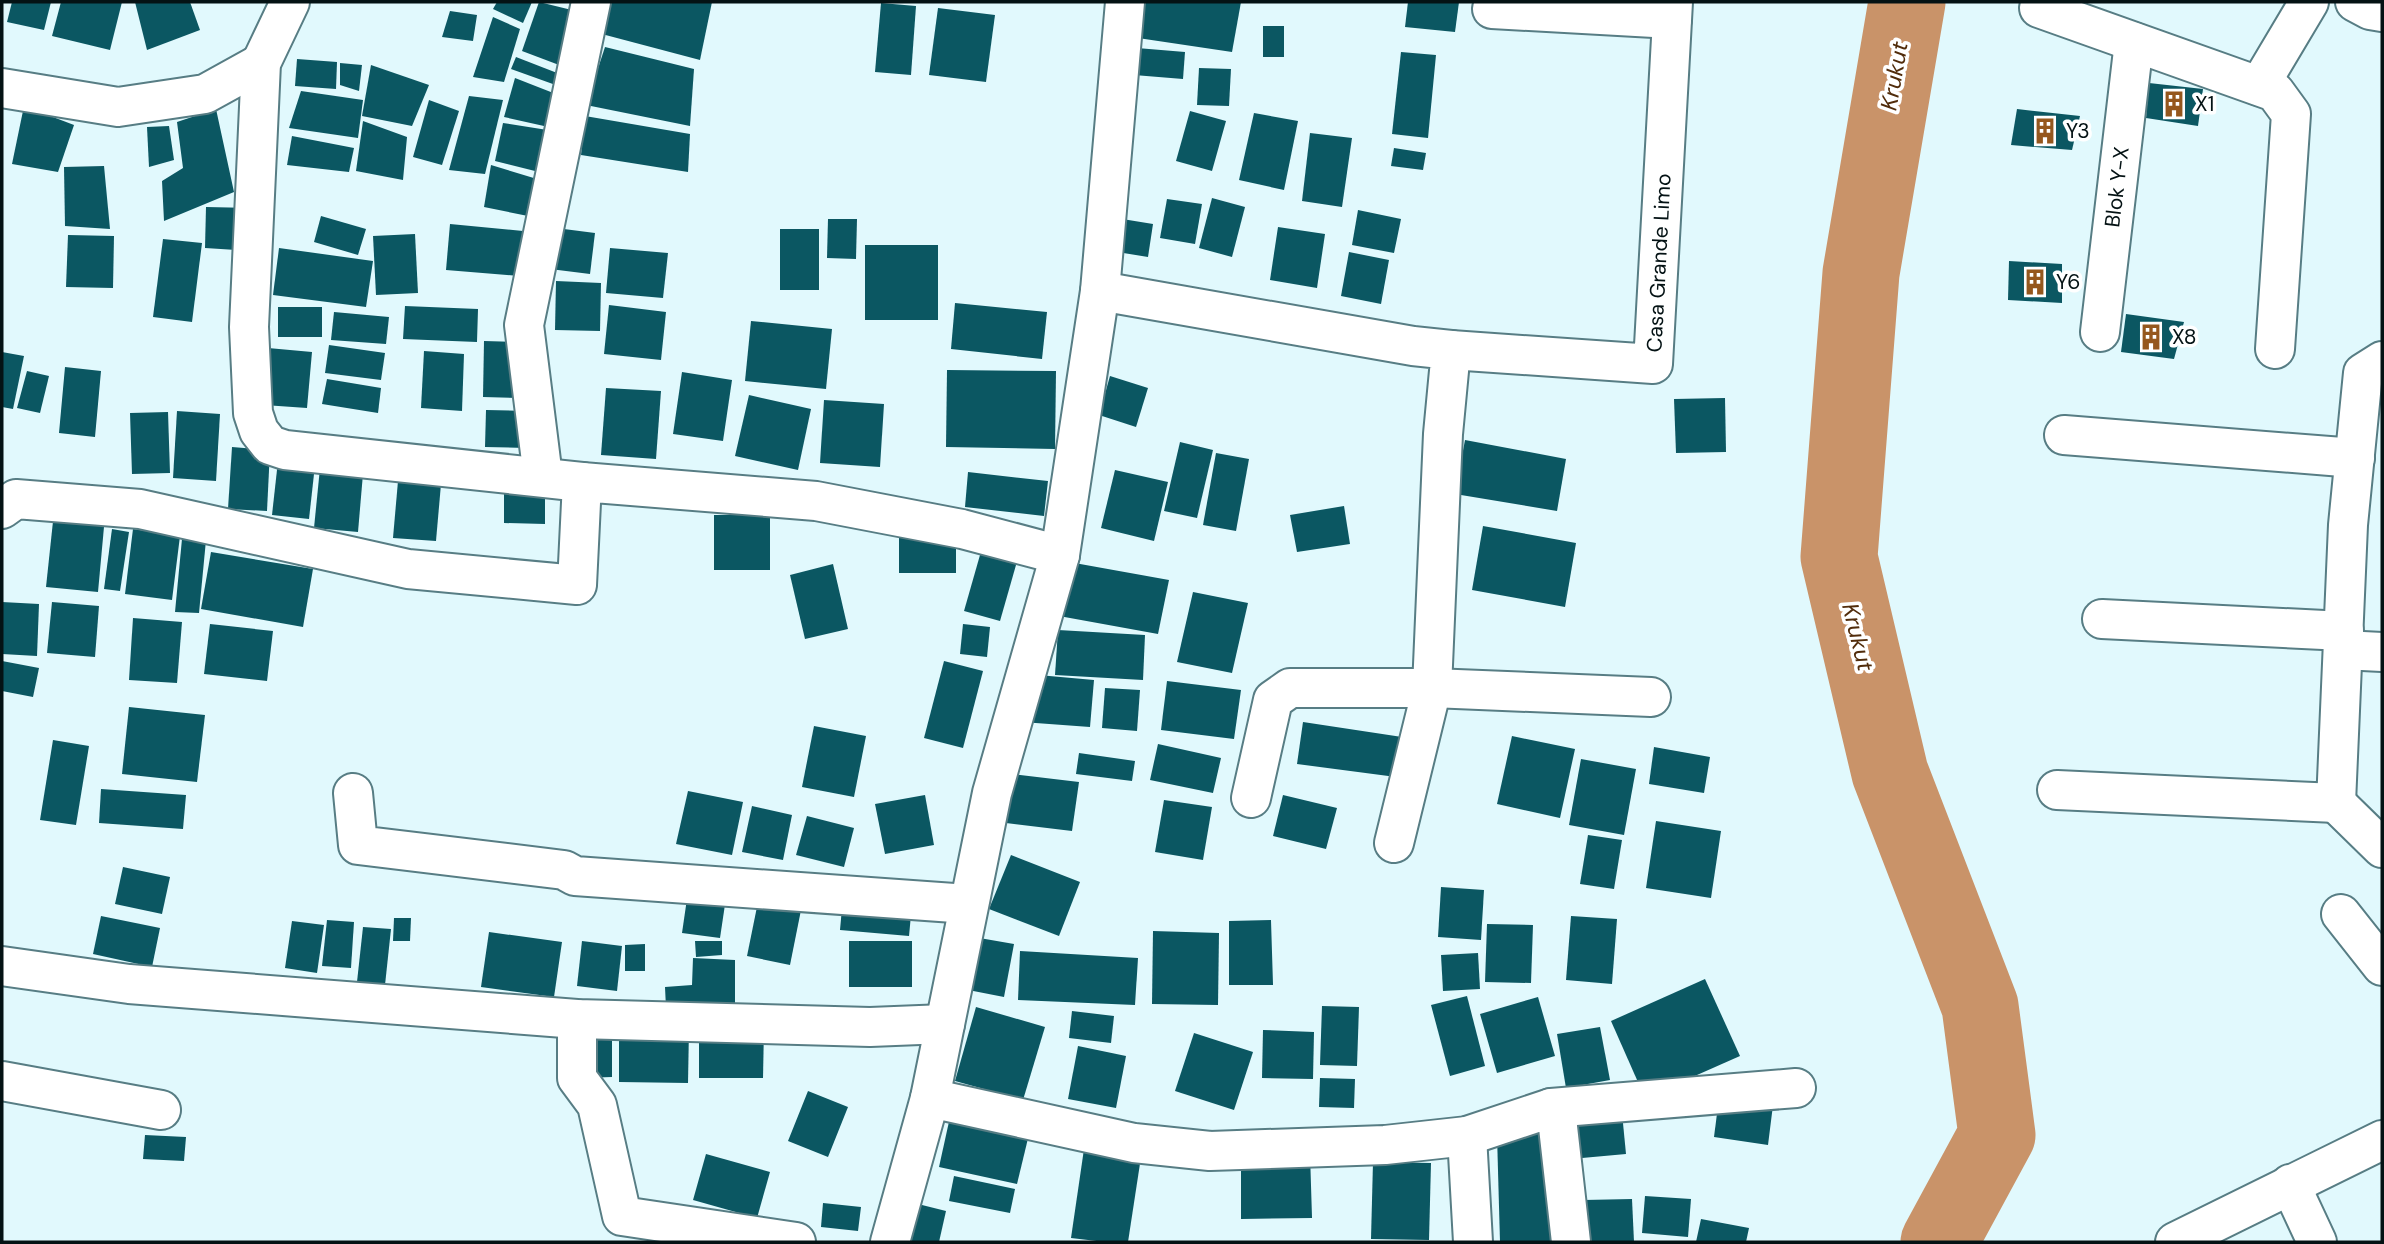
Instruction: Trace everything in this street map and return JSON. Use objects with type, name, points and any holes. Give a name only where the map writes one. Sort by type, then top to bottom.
[{"type":"street","points":[[290,2],[261,63],[249,327],[253,413],[259,431],[270,445],[285,450],[582,482],[816,501],[962,529],[1060,555]]},
{"type":"street","points":[[543,477],[524,325],[591,2]]},
{"type":"street","points":[[890,1242],[930,1098],[992,793],[1060,555],[1100,291],[1125,2]]},
{"type":"street","points":[[2042,2],[2039,8],[2275,92],[2291,114],[2275,349]]},
{"type":"street","points":[[2259,86],[2309,2]]},
{"type":"street","points":[[2355,2],[2370,10],[2382,12]]},
{"type":"street","points":[[1492,9],[1673,10]]},
{"type":"street","name":"Casa Grande Limo","points":[[1451,350],[1653,364],[1673,10]]},
{"type":"street","name":"Blok Y-X","points":[[2100,332],[2134,42]]},
{"type":"street","points":[[2,88],[118,107],[205,94],[261,63]]},
{"type":"street","points":[[1100,291],[1400,344],[1451,350],[1443,434],[1432,688],[1394,843]]},
{"type":"street","points":[[2336,803],[2348,525],[2363,373],[2382,361]]},
{"type":"street","points":[[2064,435],[2355,458]]},
{"type":"street","points":[[6,497],[140,509],[408,569],[577,584],[582,482]]},
{"type":"street","points":[[2102,619],[2344,640],[2382,652]]},
{"type":"street","points":[[1251,798],[1273,700],[1290,688],[1432,688],[1651,697]]},
{"type":"street","points":[[2057,790],[2336,803],[2382,848]]},
{"type":"street","points":[[353,793],[358,845],[564,870],[575,876],[968,904]]},
{"type":"street","points":[[2341,914],[2382,966]]},
{"type":"street","points":[[2,966],[129,984],[578,1019],[646,1023],[870,1027],[945,1024]]},
{"type":"street","points":[[578,1019],[578,1078],[597,1105],[622,1216],[796,1242]]},
{"type":"street","points":[[2,1081],[161,1110]]},
{"type":"street","points":[[930,1098],[1134,1143],[1210,1151],[1385,1145],[1468,1136],[1551,1108],[1796,1088]]},
{"type":"street","points":[[1551,1108],[1558,1128],[1571,1242]]},
{"type":"street","points":[[1468,1136],[1473,1242]]},
{"type":"street","points":[[2175,1242],[2382,1140]]},
{"type":"street","points":[[2290,1184],[2317,1242]]},
{"type":"building","points":[[12,2],[51,2],[44,30],[7,22]]},
{"type":"building","points":[[61,2],[122,2],[110,50],[52,36]]},
{"type":"building","points":[[135,2],[190,2],[200,30],[147,50]]},
{"type":"building","points":[[497,2],[532,2],[523,23],[493,9]]},
{"type":"building","points":[[539,2],[584,13],[575,71],[522,51]]},
{"type":"building","points":[[606,2],[712,2],[700,60],[598,33]]},
{"type":"building","points":[[1144,2],[1241,2],[1232,52],[1138,38]]},
{"type":"building","points":[[1408,2],[1459,2],[1455,32],[1405,27]]},
{"type":"building","points":[[881,3],[916,6],[911,75],[875,72]]},
{"type":"building","points":[[938,8],[995,15],[986,82],[929,75]]},
{"type":"building","points":[[450,11],[477,15],[473,41],[442,37]]},
{"type":"building","points":[[493,17],[520,29],[504,82],[473,77]]},
{"type":"building","points":[[1263,26],[1284,26],[1284,57],[1263,57]]},
{"type":"building","points":[[605,47],[694,69],[690,126],[586,105]]},
{"type":"building","points":[[1137,48],[1185,52],[1183,79],[1134,75]]},
{"type":"building","points":[[1401,52],[1436,55],[1428,138],[1392,134]]},
{"type":"building","points":[[516,57],[570,78],[564,88],[511,69]]},
{"type":"building","points":[[297,59],[337,62],[336,89],[295,86]]},
{"type":"building","points":[[340,63],[362,65],[359,91],[340,85]]},
{"type":"building","points":[[371,65],[429,85],[412,126],[362,116]]},
{"type":"building","points":[[1199,68],[1231,69],[1229,106],[1197,105]]},
{"type":"building","points":[[515,78],[561,96],[553,128],[504,117]]},
{"type":"building","name":"X1","points":[[2149,83],[2203,89],[2198,126],[2146,118]]},
{"type":"building","points":[[301,91],[363,100],[358,138],[289,128]]},
{"type":"building","points":[[469,96],[503,100],[485,174],[449,170]]},
{"type":"building","points":[[429,100],[459,111],[442,165],[413,157]]},
{"type":"building","points":[[24,106],[74,125],[58,172],[12,164]]},
{"type":"building","points":[[216,109],[234,192],[164,221],[162,181],[183,168],[177,122]]},
{"type":"building","name":"Y3","points":[[2017,109],[2080,116],[2072,150],[2011,145]]},
{"type":"building","points":[[1190,111],[1226,121],[1212,171],[1176,161]]},
{"type":"building","points":[[1254,113],[1298,121],[1284,190],[1239,180]]},
{"type":"building","points":[[585,116],[690,134],[688,172],[581,155]]},
{"type":"building","points":[[363,121],[407,137],[403,180],[356,171]]},
{"type":"building","points":[[503,123],[560,132],[555,176],[495,161]]},
{"type":"building","points":[[169,126],[174,160],[149,167],[147,127]]},
{"type":"building","points":[[1310,133],[1352,138],[1342,207],[1302,201]]},
{"type":"building","points":[[292,136],[354,148],[349,172],[287,165]]},
{"type":"building","points":[[1394,148],[1426,153],[1423,170],[1391,166]]},
{"type":"building","points":[[491,165],[537,179],[538,218],[484,207]]},
{"type":"building","points":[[104,166],[110,229],[65,226],[64,167]]},
{"type":"building","points":[[1212,198],[1245,207],[1232,257],[1199,248]]},
{"type":"building","points":[[1167,199],[1202,204],[1195,244],[1160,238]]},
{"type":"building","points":[[206,207],[253,208],[252,251],[205,248]]},
{"type":"building","points":[[1358,210],[1401,219],[1394,253],[1352,245]]},
{"type":"building","points":[[321,216],[366,229],[358,255],[314,242]]},
{"type":"building","points":[[1110,217],[1153,224],[1148,257],[1105,250]]},
{"type":"building","points":[[828,219],[857,219],[856,259],[827,258]]},
{"type":"building","points":[[450,224],[523,231],[519,276],[446,270]]},
{"type":"building","points":[[1278,227],[1325,234],[1317,288],[1270,280]]},
{"type":"building","points":[[556,228],[595,233],[590,274],[550,269]]},
{"type":"building","points":[[780,229],[819,229],[819,290],[780,290]]},
{"type":"building","points":[[415,234],[418,293],[376,295],[373,236]]},
{"type":"building","points":[[68,235],[114,236],[113,288],[66,287]]},
{"type":"building","points":[[163,239],[202,243],[192,322],[153,317]]},
{"type":"building","points":[[865,245],[938,245],[938,320],[865,320]]},
{"type":"building","points":[[279,248],[373,261],[366,307],[273,295]]},
{"type":"building","points":[[610,248],[668,253],[663,298],[606,293]]},
{"type":"building","points":[[1349,252],[1389,260],[1381,304],[1341,296]]},
{"type":"building","name":"Y6","points":[[2009,261],[2062,264],[2062,303],[2008,300]]},
{"type":"building","points":[[556,281],[601,283],[600,331],[555,330]]},
{"type":"building","points":[[955,303],[1047,312],[1042,359],[951,349]]},
{"type":"building","points":[[609,305],[666,312],[661,360],[604,354]]},
{"type":"building","points":[[405,306],[478,309],[477,342],[403,339]]},
{"type":"building","points":[[278,307],[322,307],[322,337],[278,337]]},
{"type":"building","points":[[334,312],[389,317],[386,344],[331,340]]},
{"type":"building","name":"X8","points":[[2126,314],[2184,322],[2174,359],[2121,352]]},
{"type":"building","points":[[751,321],[832,329],[826,389],[745,381]]},
{"type":"building","points":[[484,341],[524,342],[523,398],[483,397]]},
{"type":"building","points":[[329,345],[385,353],[381,380],[325,373]]},
{"type":"building","points":[[268,348],[312,352],[307,408],[264,405]]},
{"type":"building","points":[[424,351],[464,354],[462,411],[421,408]]},
{"type":"building","points":[[2,352],[24,356],[13,409],[2,407]]},
{"type":"building","points":[[65,367],[101,371],[95,437],[59,433]]},
{"type":"building","points":[[947,370],[1056,371],[1055,449],[946,447]]},
{"type":"building","points":[[27,371],[49,376],[40,413],[17,408]]},
{"type":"building","points":[[682,372],[732,380],[723,441],[673,434]]},
{"type":"building","points":[[1110,376],[1148,388],[1136,427],[1099,415]]},
{"type":"building","points":[[327,379],[381,388],[378,413],[322,404]]},
{"type":"building","points":[[606,388],[661,391],[656,459],[601,455]]},
{"type":"building","points":[[749,395],[811,409],[798,470],[735,456]]},
{"type":"building","points":[[1725,398],[1726,452],[1676,453],[1674,399]]},
{"type":"building","points":[[824,400],[884,404],[880,467],[820,463]]},
{"type":"building","points":[[486,410],[527,411],[526,448],[485,447]]},
{"type":"building","points":[[177,411],[220,414],[216,481],[173,478]]},
{"type":"building","points":[[168,412],[170,473],[132,474],[130,413]]},
{"type":"building","points":[[1465,440],[1566,459],[1557,511],[1455,494]]},
{"type":"building","points":[[1180,442],[1213,450],[1197,518],[1164,511]]},
{"type":"building","points":[[232,447],[270,450],[267,511],[228,509]]},
{"type":"building","points":[[279,452],[316,456],[309,519],[272,515]]},
{"type":"building","points":[[1216,453],[1249,459],[1236,531],[1203,525]]},
{"type":"building","points":[[321,458],[364,462],[358,532],[314,528]]},
{"type":"building","points":[[1115,470],[1168,482],[1154,541],[1101,528]]},
{"type":"building","points":[[968,472],[1048,481],[1044,516],[965,507]]},
{"type":"building","points":[[398,481],[441,484],[436,541],[393,538]]},
{"type":"building","points":[[504,492],[545,493],[545,524],[504,523]]},
{"type":"building","points":[[1344,506],[1350,544],[1297,552],[1290,515]]},
{"type":"building","points":[[54,512],[105,516],[98,592],[46,587]]},
{"type":"building","points":[[714,515],[770,515],[770,570],[714,570]]},
{"type":"building","points":[[1483,526],[1576,543],[1565,607],[1472,590]]},
{"type":"building","points":[[112,529],[129,532],[120,591],[104,589]]},
{"type":"building","points":[[133,529],[180,536],[172,600],[125,594]]},
{"type":"building","points":[[899,529],[956,529],[956,573],[899,573]]},
{"type":"building","points":[[182,539],[206,540],[199,613],[175,612]]},
{"type":"building","points":[[982,548],[1018,558],[1000,621],[964,611]]},
{"type":"building","points":[[211,552],[313,569],[303,627],[201,609]]},
{"type":"building","points":[[1069,562],[1169,580],[1158,634],[1059,616]]},
{"type":"building","points":[[833,564],[848,629],[805,639],[790,575]]},
{"type":"building","points":[[1193,592],[1248,603],[1232,673],[1177,662]]},
{"type":"building","points":[[2,602],[39,604],[37,656],[2,654]]},
{"type":"building","points":[[52,602],[99,606],[95,657],[47,653]]},
{"type":"building","points":[[133,618],[182,622],[177,683],[129,680]]},
{"type":"building","points":[[210,624],[273,631],[267,681],[204,674]]},
{"type":"building","points":[[963,624],[990,627],[987,657],[960,654]]},
{"type":"building","points":[[1058,630],[1145,635],[1143,680],[1055,675]]},
{"type":"building","points":[[2,661],[39,668],[33,697],[2,691]]},
{"type":"building","points":[[944,661],[983,671],[963,748],[924,738]]},
{"type":"building","points":[[1027,674],[1094,680],[1090,727],[1022,722]]},
{"type":"building","points":[[1167,681],[1241,690],[1234,739],[1161,730]]},
{"type":"building","points":[[1105,688],[1140,690],[1137,731],[1102,728]]},
{"type":"building","points":[[129,707],[205,715],[197,782],[122,774]]},
{"type":"building","points":[[1303,722],[1402,737],[1396,777],[1297,764]]},
{"type":"building","points":[[814,726],[866,736],[854,797],[802,787]]},
{"type":"building","points":[[1512,736],[1575,749],[1560,818],[1497,804]]},
{"type":"building","points":[[53,740],[89,746],[76,825],[40,820]]},
{"type":"building","points":[[1158,744],[1221,758],[1213,793],[1150,780]]},
{"type":"building","points":[[1654,747],[1710,757],[1704,793],[1649,784]]},
{"type":"building","points":[[1079,753],[1135,761],[1132,781],[1076,774]]},
{"type":"building","points":[[1581,759],[1636,769],[1624,835],[1569,825]]},
{"type":"building","points":[[1004,773],[1079,782],[1072,831],[998,822]]},
{"type":"building","points":[[101,789],[186,795],[183,829],[99,823]]},
{"type":"building","points":[[688,791],[743,802],[732,855],[676,844]]},
{"type":"building","points":[[925,795],[934,845],[885,854],[875,804]]},
{"type":"building","points":[[1283,795],[1337,808],[1326,849],[1273,836]]},
{"type":"building","points":[[1164,800],[1212,807],[1203,860],[1155,852]]},
{"type":"building","points":[[752,806],[792,815],[783,860],[742,852]]},
{"type":"building","points":[[807,816],[854,828],[844,867],[796,855]]},
{"type":"building","points":[[1656,821],[1721,831],[1711,898],[1646,888]]},
{"type":"building","points":[[1588,835],[1622,840],[1614,889],[1580,884]]},
{"type":"building","points":[[1011,855],[1080,882],[1059,936],[989,909]]},
{"type":"building","points":[[123,867],[170,877],[162,914],[115,904]]},
{"type":"building","points":[[689,885],[727,891],[720,938],[682,933]]},
{"type":"building","points":[[1441,887],[1484,890],[1481,940],[1438,937]]},
{"type":"building","points":[[760,892],[803,900],[790,965],[747,956]]},
{"type":"building","points":[[843,897],[912,904],[909,936],[840,930]]},
{"type":"building","points":[[101,916],[160,928],[152,967],[93,954]]},
{"type":"building","points":[[1571,916],[1617,919],[1612,984],[1566,980]]},
{"type":"building","points":[[394,918],[411,918],[410,941],[393,941]]},
{"type":"building","points":[[327,920],[354,922],[351,968],[322,966]]},
{"type":"building","points":[[1271,920],[1273,985],[1229,985],[1229,921]]},
{"type":"building","points":[[292,921],[324,925],[317,973],[285,968]]},
{"type":"building","points":[[1487,924],[1533,925],[1531,983],[1485,982]]},
{"type":"building","points":[[363,927],[391,929],[385,985],[357,982]]},
{"type":"building","points":[[1153,931],[1219,933],[1218,1005],[1152,1004]]},
{"type":"building","points":[[489,932],[562,942],[554,997],[481,987]]},
{"type":"building","points":[[968,936],[1014,944],[1004,997],[958,988]]},
{"type":"building","points":[[582,941],[622,946],[617,991],[577,986]]},
{"type":"building","points":[[695,941],[722,941],[722,955],[696,957]]},
{"type":"building","points":[[849,941],[912,941],[912,987],[849,987]]},
{"type":"building","points":[[645,944],[645,971],[625,971],[625,945]]},
{"type":"building","points":[[1020,951],[1138,958],[1135,1005],[1018,1000]]},
{"type":"building","points":[[1478,953],[1480,989],[1443,991],[1441,955]]},
{"type":"building","points":[[693,958],[735,960],[735,1009],[666,1008],[665,987],[692,985]]},
{"type":"building","points":[[1705,979],[1740,1056],[1645,1098],[1611,1021]]},
{"type":"building","points":[[1467,996],[1485,1066],[1450,1076],[1431,1005]]},
{"type":"building","points":[[1538,997],[1555,1056],[1497,1073],[1480,1014]]},
{"type":"building","points":[[1322,1006],[1359,1007],[1357,1066],[1320,1065]]},
{"type":"building","points":[[976,1007],[1045,1027],[1023,1100],[955,1081]]},
{"type":"building","points":[[1072,1011],[1114,1016],[1111,1043],[1069,1038]]},
{"type":"building","points":[[612,1023],[612,1077],[582,1078],[580,1024]]},
{"type":"building","points":[[619,1027],[689,1028],[688,1083],[619,1082]]},
{"type":"building","points":[[699,1027],[764,1027],[763,1078],[699,1078]]},
{"type":"building","points":[[1600,1027],[1610,1080],[1566,1088],[1557,1034]]},
{"type":"building","points":[[1263,1030],[1314,1032],[1313,1079],[1262,1078]]},
{"type":"building","points":[[1194,1033],[1253,1052],[1234,1110],[1175,1091]]},
{"type":"building","points":[[1078,1046],[1126,1056],[1116,1108],[1068,1099]]},
{"type":"building","points":[[1320,1078],[1355,1079],[1354,1108],[1319,1107]]},
{"type":"building","points":[[808,1091],[848,1107],[828,1157],[788,1141]]},
{"type":"building","points":[[1719,1098],[1773,1105],[1768,1145],[1714,1137]]},
{"type":"building","points":[[952,1108],[1031,1126],[1017,1184],[939,1167]]},
{"type":"building","points":[[1622,1113],[1626,1154],[1571,1159],[1568,1119]]},
{"type":"building","points":[[1549,1132],[1552,1242],[1500,1242],[1497,1135]]},
{"type":"building","points":[[145,1135],[186,1137],[184,1161],[143,1159]]},
{"type":"building","points":[[1084,1149],[1141,1157],[1128,1242],[1071,1238]]},
{"type":"building","points":[[706,1154],[770,1172],[757,1218],[693,1200]]},
{"type":"building","points":[[1310,1154],[1312,1218],[1241,1219],[1241,1155]]},
{"type":"building","points":[[1373,1162],[1431,1163],[1429,1240],[1371,1239]]},
{"type":"building","points":[[954,1176],[1015,1189],[1010,1213],[949,1201]]},
{"type":"building","points":[[1645,1196],[1691,1199],[1688,1237],[1642,1233]]},
{"type":"building","points":[[1632,1199],[1634,1242],[1585,1242],[1584,1200]]},
{"type":"building","points":[[906,1201],[946,1211],[939,1242],[916,1242],[897,1238]]},
{"type":"building","points":[[823,1203],[861,1207],[858,1231],[821,1227]]},
{"type":"building","points":[[1701,1219],[1749,1228],[1746,1242],[1696,1242]]},
{"type":"waterway","name":"Krukut","points":[[1907,2],[1861,273],[1839,557],[1890,773],[1980,1006],[1997,1135],[1939,1242]]},
{"type":"place","name":"X1","points":[[2174,104]]},
{"type":"place","name":"Y3","points":[[2045,131]]},
{"type":"place","name":"Y6","points":[[2035,282]]},
{"type":"place","name":"X8","points":[[2151,337]]}]
